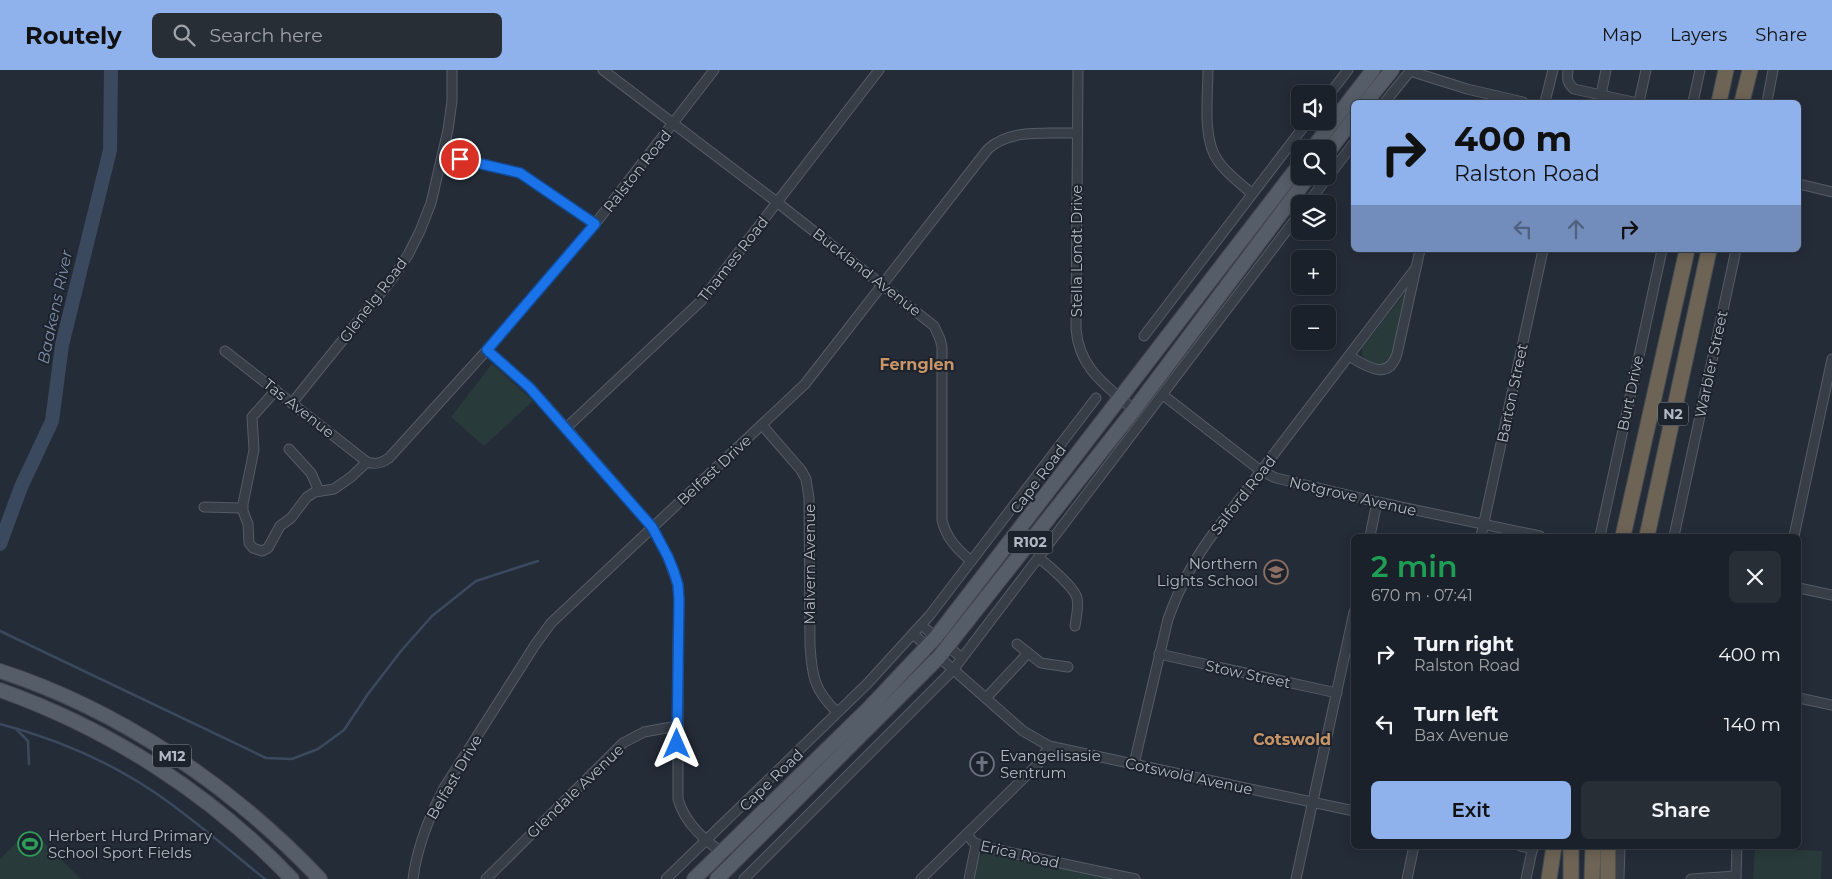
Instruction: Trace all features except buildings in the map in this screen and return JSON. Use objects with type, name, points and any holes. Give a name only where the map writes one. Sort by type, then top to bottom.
[{"type":"highway","points":[[1719,100],[1726,70]]},
{"type":"highway","points":[[1742,100],[1750,70]]},
{"type":"highway","name":"N2","points":[[1624,534],[1687,252]]},
{"type":"highway","name":"N2","points":[[1648,534],[1709,252]]},
{"type":"highway","points":[[1549,879],[1554,849]]},
{"type":"highway","points":[[1571,849],[1571,879]]},
{"type":"highway","points":[[1592,879],[1593,849]]},
{"type":"highway","points":[[1608,849],[1608,879]]},
{"type":"main road","points":[[1364,98],[1374,70]]},
{"type":"main road","points":[[1364,98],[1392,70]]},
{"type":"main road","points":[[1321,140],[1351,111]]},
{"type":"main road","points":[[1336,142],[1351,122]]},
{"type":"main road","name":"Cape Road","points":[[694,879],[869,708],[930,638],[1120,398],[1291,176]]},
{"type":"main road","name":"R102","points":[[717,879],[943,652],[1134,410],[1302,185]]},
{"type":"main road","name":"M12","points":[[0,671],[57,693],[127,728],[180,761],[249,812],[320,879]]},
{"type":"main road","name":"M12","points":[[0,690],[52,710],[88,727],[120,744],[162,771],[197,795],[243,832],[292,879]]},
{"type":"street","name":"Glenelg Road","points":[[292,403],[392,279],[408,255],[420,231],[431,202],[451,117],[452,70]]},
{"type":"street","name":"Buckland Avenue","points":[[603,70],[883,284],[934,326],[940,339],[942,520],[948,538],[971,560]]},
{"type":"street","name":"Ralston Road","points":[[242,508],[248,524],[249,543],[253,548],[262,551],[268,548],[277,530],[292,518],[303,501],[312,494],[334,489],[370,463],[384,462],[389,458],[487,350],[595,224],[714,70]]},
{"type":"street","name":"Thames Road","points":[[566,428],[701,301],[879,70]]},
{"type":"street","name":"Stella Londt Drive","points":[[1078,70],[1076,338],[1081,356],[1086,364],[1106,386],[1134,410]]},
{"type":"street","points":[[1208,70],[1208,131],[1211,148],[1219,163],[1251,193]]},
{"type":"street","points":[[1336,86],[1348,70]]},
{"type":"street","points":[[1546,100],[1554,70]]},
{"type":"street","points":[[1568,70],[1567,79],[1569,85],[1574,89],[1624,100]]},
{"type":"street","points":[[1601,95],[1606,70]]},
{"type":"street","points":[[1639,100],[1646,70]]},
{"type":"street","points":[[1693,100],[1700,70]]},
{"type":"street","points":[[1766,100],[1773,70]]},
{"type":"street","points":[[1386,100],[1410,71],[1515,100]]},
{"type":"street","points":[[1144,336],[1251,193],[1301,130]]},
{"type":"street","name":"Belfast Drive","points":[[413,879],[423,834],[433,808],[444,788],[535,645],[558,616],[814,374],[982,154],[993,144],[1013,134],[1077,133]]},
{"type":"street","points":[[1314,195],[1351,147]]},
{"type":"street","points":[[443,155],[520,173],[595,224]]},
{"type":"street","points":[[1801,184],[1832,192]]},
{"type":"street","points":[[749,877],[953,670],[1291,226]]},
{"type":"street","name":"Salford Road","points":[[1349,356],[1379,370],[1385,369],[1392,364],[1397,354],[1419,252]]},
{"type":"street","name":"Barton Street","points":[[1482,534],[1543,252]]},
{"type":"street","name":"Burt Drive","points":[[1600,534],[1662,252]]},
{"type":"street","name":"Warbler Street","points":[[1674,534],[1736,252]]},
{"type":"street","name":"Salford Road","points":[[1134,764],[1168,619],[1186,577],[1207,541],[1415,269]]},
{"type":"street","points":[[487,350],[530,388],[566,428],[652,527],[668,557],[678,585],[679,600],[678,799],[685,817],[706,839],[734,862]]},
{"type":"street","name":"Tas Avenue","points":[[225,351],[370,463]]},
{"type":"street","points":[[1794,534],[1832,359]]},
{"type":"street","points":[[204,507],[242,508],[254,450],[252,417],[276,390]]},
{"type":"street","name":"Notgrove Avenue","points":[[1162,394],[1261,471],[1276,478],[1377,502],[1531,534]]},
{"type":"street","name":"Cape Road","points":[[666,879],[868,684],[930,615],[1096,398]]},
{"type":"street","name":"Malvern Avenue","points":[[762,425],[801,470],[806,479],[809,498],[810,646],[812,669],[817,689],[837,712]]},
{"type":"street","points":[[290,449],[311,473],[319,491]]},
{"type":"street","points":[[1370,534],[1377,502]]},
{"type":"street","points":[[1038,558],[1056,572],[1076,595],[1075,626]]},
{"type":"street","points":[[1801,588],[1832,595]]},
{"type":"street","points":[[1296,879],[1351,626]]},
{"type":"street","name":"Cotswold Avenue","points":[[913,634],[930,638],[943,652],[953,670],[1024,731],[1049,746],[1351,810]]},
{"type":"street","points":[[930,638],[943,652],[962,658]]},
{"type":"street","points":[[1017,644],[1044,664],[1068,667]]},
{"type":"street","points":[[986,698],[1028,653]]},
{"type":"street","name":"Stow Street","points":[[1159,654],[1337,693]]},
{"type":"street","points":[[1801,698],[1832,705]]},
{"type":"street","name":"Glendale Avenue","points":[[486,879],[623,744],[644,732],[677,726]]},
{"type":"street","points":[[921,879],[1038,764],[1049,746]]},
{"type":"street","name":"Erica Road","points":[[967,834],[976,845],[1135,879]]},
{"type":"street","points":[[969,879],[976,845]]},
{"type":"street","points":[[1407,879],[1413,849]]},
{"type":"street","points":[[1526,879],[1533,849]]},
{"type":"street","points":[[1619,879],[1620,849]]},
{"type":"street","points":[[1691,879],[1736,877],[1737,849]]},
{"type":"shaded area","points":[[1407,290],[1393,356],[1383,365],[1367,362],[1362,355],[1362,348]]},
{"type":"shaded area","points":[[492,364],[533,401],[484,446],[451,417]]},
{"type":"shaded area","name":"Herbert Hurd Primary School Sport Fields","points":[[30,829],[81,879],[0,879],[0,859]]},
{"type":"shaded area","points":[[1755,849],[1822,851],[1821,879],[1753,879]]},
{"type":"shaded area","points":[[986,852],[1115,879],[974,879],[978,858]]},
{"type":"waterway","name":"Baakens River","points":[[0,544],[21,487],[52,421],[62,345],[110,150],[111,70]]},
{"type":"waterway","points":[[0,631],[266,758],[292,759],[318,749],[344,730],[368,694],[401,651],[432,616],[476,581],[538,561]]},
{"type":"waterway","points":[[0,724],[60,743],[118,770],[183,812],[265,879]]},
{"type":"waterway","points":[[17,730],[28,741],[29,764]]},
{"type":"place","name":"Northern Lights School","points":[[1276,572]]},
{"type":"place","name":"Evangelisasie Sentrum","points":[[982,764]]},
{"type":"place","name":"Herbert Hurd Primary School Sport Fields","points":[[30,844]]},
{"type":"district","name":"Fernglen","points":[[917,364]]},
{"type":"district","name":"Cotswold","points":[[1292,739]]},
{"type":"route","points":[[460,159],[520,173],[595,224],[487,350],[530,388],[578,442],[652,527],[668,557],[678,585],[679,600],[677,744]]}]
